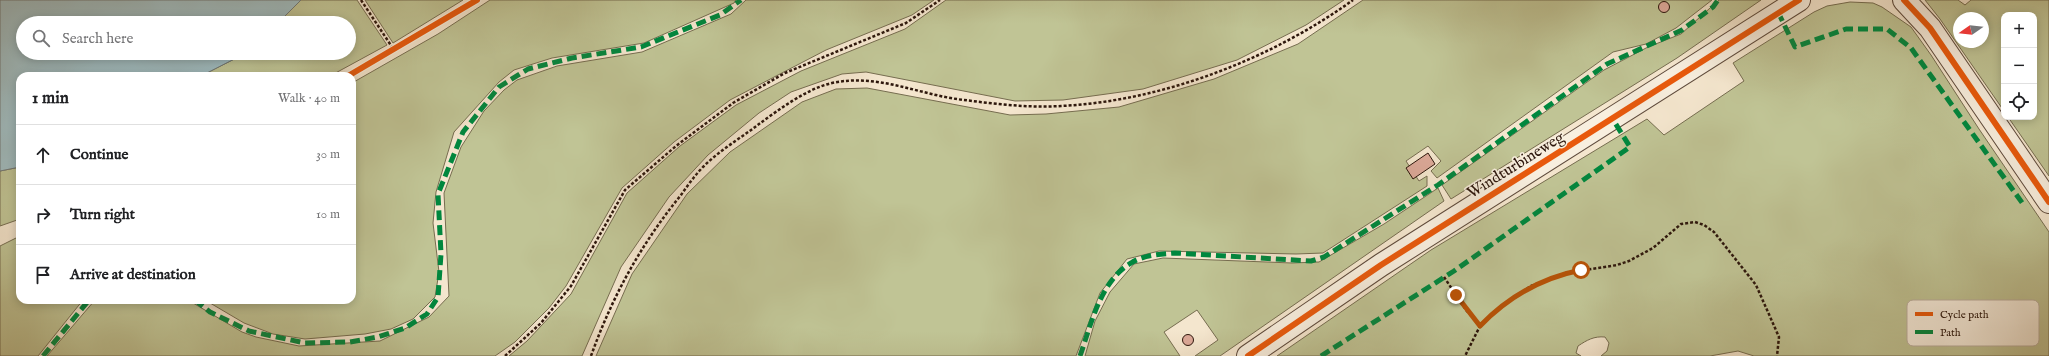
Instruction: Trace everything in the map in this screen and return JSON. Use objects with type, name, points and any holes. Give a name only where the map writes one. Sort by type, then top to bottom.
[{"type":"street","name":"Windturbineweg","points":[[1248,356],[1387,261],[1799,0]]},
{"type":"street","points":[[1904,0],[1930,28],[2049,202]]},
{"type":"path","points":[[361,0],[394,50]]},
{"type":"path","points":[[505,356],[541,323],[571,286],[624,190],[676,146],[734,103],[785,73],[906,23],[940,0]]},
{"type":"path","points":[[591,356],[604,320],[632,263],[662,217],[705,165],[789,102],[830,83],[862,79],[907,87],[960,100],[1021,106],[1062,106],[1132,97],[1210,75],[1279,46],[1324,21],[1354,0]]},
{"type":"path","points":[[387,53],[401,46]]},
{"type":"path","points":[[1465,356],[1480,326],[1504,304],[1531,286],[1566,273],[1617,265],[1629,261],[1653,248],[1681,224],[1695,222],[1704,225],[1714,232],[1756,285],[1778,337],[1777,356]]},
{"type":"path","points":[[1444,277],[1459,300],[1480,326]]},
{"type":"green space","points":[[301,0],[357,0],[387,45],[337,72],[209,72],[232,60],[356,60],[356,16],[285,16]]},
{"type":"green space","points":[[365,0],[463,0],[393,43]]},
{"type":"green space","points":[[490,0],[736,0],[734,3],[644,43],[552,58],[514,70],[499,82],[454,132],[436,192],[433,223],[439,272],[435,297],[413,319],[391,329],[365,334],[305,339],[273,334],[244,323],[212,304],[356,304],[356,81],[438,34]]},
{"type":"green space","points":[[746,0],[934,0],[912,15],[826,50],[730,100],[674,142],[622,188],[566,286],[549,308],[515,342],[495,356],[47,356],[92,304],[195,304],[242,332],[256,337],[299,346],[380,341],[429,317],[449,296],[444,193],[461,147],[484,111],[504,90],[517,80],[557,66],[642,52],[731,14]]},
{"type":"green space","points":[[946,0],[1344,0],[1306,25],[1237,60],[1143,89],[1063,100],[1015,101],[866,72],[842,74],[791,92],[759,113],[708,155],[669,197],[621,267],[582,356],[509,356],[527,341],[571,294],[627,193],[680,146],[736,105],[801,71],[905,29]]},
{"type":"green space","points":[[1363,0],[1712,0],[1676,28],[1646,44],[1613,52],[1437,178],[1431,171],[1441,161],[1428,146],[1406,161],[1419,181],[1427,176],[1427,186],[1323,253],[1296,254],[1159,251],[1127,259],[1100,293],[1076,356],[596,356],[632,274],[687,194],[730,152],[802,102],[836,89],[867,88],[1010,115],[1046,114],[1119,107],[1214,79],[1298,44]]},
{"type":"green space","points":[[1719,0],[1761,0],[1677,58],[1451,199],[1442,185],[1604,70],[1648,47],[1681,34]]},
{"type":"green space","points":[[1925,0],[1958,0],[1965,5],[1971,0],[2049,0],[2049,176],[2010,120],[2037,120],[2037,12],[2001,12],[2001,107],[1960,48],[1989,48],[1989,12],[1953,12],[1953,38]]},
{"type":"green space","points":[[1850,2],[1873,3],[1882,7],[1911,27],[2049,232],[2049,356],[1754,356],[1738,351],[1710,356],[1601,356],[1607,351],[1609,343],[1605,337],[1597,337],[1578,346],[1576,353],[1581,356],[1277,356],[1431,250],[1647,119],[1664,135],[1744,81],[1733,63],[1814,12],[1827,6]]},
{"type":"green space","points":[[16,168],[16,220],[0,226],[0,171]]},
{"type":"green space","points":[[1438,188],[1444,201],[1220,356],[1195,356],[1218,340],[1197,310],[1164,332],[1180,356],[1085,356],[1095,321],[1110,292],[1134,264],[1163,258],[1292,263],[1319,262],[1384,224]]},
{"type":"green space","points":[[16,238],[16,304],[80,304],[38,356],[0,356],[0,246]]},
{"type":"water","points":[[0,0],[301,0],[285,16],[16,16],[16,60],[232,60],[209,72],[16,72],[16,168],[0,171]]},
{"type":"building","points":[[1662,2],[1666,2],[1668,3],[1668,11],[1662,12],[1659,9],[1659,5]]},
{"type":"building","points":[[1428,153],[1435,164],[1413,179],[1406,168]]},
{"type":"building","points":[[1188,334],[1192,336],[1194,340],[1192,344],[1188,346],[1184,344],[1182,340],[1184,336]]},
{"type":"marked path","points":[[200,304],[210,312],[249,331],[305,343],[350,342],[378,337],[405,328],[427,314],[438,297],[441,254],[438,194],[463,132],[499,87],[528,69],[572,58],[641,47],[720,15],[741,0]]},
{"type":"marked path","points":[[1080,356],[1104,292],[1120,271],[1136,260],[1152,255],[1175,253],[1311,261],[1324,257],[1438,185],[1607,64],[1682,30],[1713,7],[1718,0]]},
{"type":"marked path","points":[[1778,12],[1795,47],[1846,29],[1887,29],[1911,48],[2023,204]]},
{"type":"marked path","points":[[1321,356],[1454,271],[1630,147],[1612,118]]},
{"type":"marked path","points":[[43,356],[86,304]]},
{"type":"cycle path","points":[[355,72],[477,0]]},
{"type":"cycle path","points":[[1248,356],[1381,265],[1799,0]]},
{"type":"cycle path","points":[[1904,0],[1930,28],[2049,202]]},
{"type":"route","points":[[1456,295],[1466,310],[1480,326],[1500,307],[1531,286],[1548,278],[1581,270]]}]
